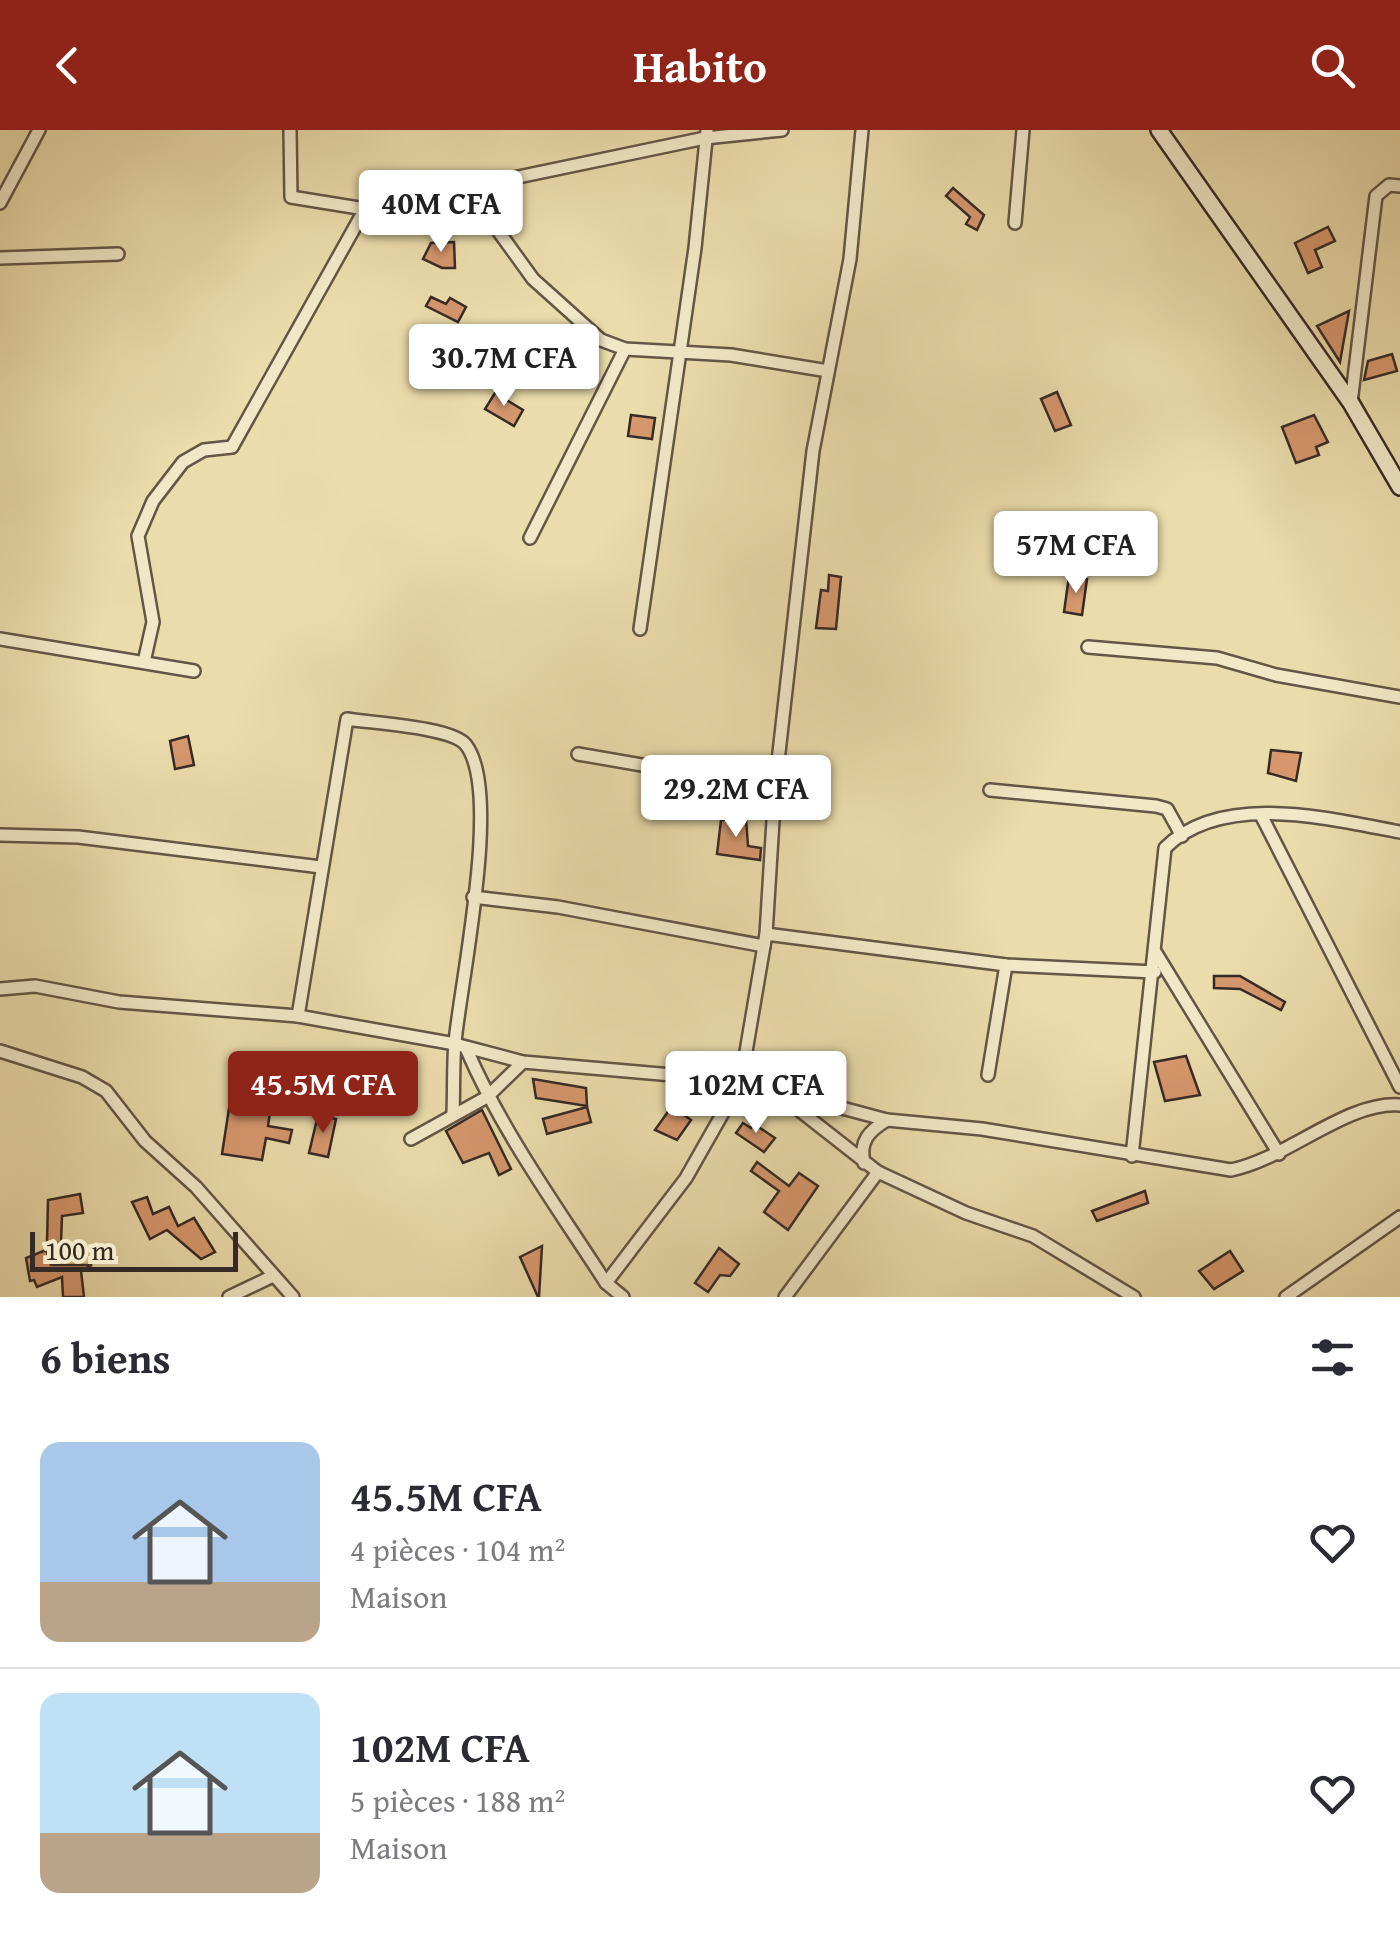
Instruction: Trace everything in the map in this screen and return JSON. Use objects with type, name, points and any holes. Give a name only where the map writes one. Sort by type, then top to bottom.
[{"type":"street","points":[[0,202],[7,177],[39,130]]},
{"type":"street","points":[[290,130],[292,197],[365,209],[706,134],[782,130]]},
{"type":"street","points":[[606,1283],[686,1178],[741,1082],[765,940],[775,788],[814,451],[850,260],[862,130]]},
{"type":"street","points":[[1015,224],[1023,130]]},
{"type":"street","points":[[1159,130],[1351,403],[1399,483]]},
{"type":"street","points":[[640,629],[695,248],[706,134]]},
{"type":"street","points":[[465,185],[533,279],[601,340],[625,349],[679,349],[828,370]]},
{"type":"street","points":[[1351,403],[1376,196],[1389,186],[1400,186]]},
{"type":"street","points":[[144,662],[152,622],[138,536],[152,501],[183,462],[204,450],[232,447],[365,209]]},
{"type":"street","points":[[0,258],[118,254]]},
{"type":"street","points":[[530,538],[625,349]]},
{"type":"street","points":[[0,639],[194,671]]},
{"type":"street","points":[[1088,647],[1217,658],[1276,675],[1400,697]]},
{"type":"street","points":[[298,1016],[347,719],[450,734],[465,744],[481,785],[453,1112]]},
{"type":"street","points":[[578,754],[775,788]]},
{"type":"street","points":[[990,790],[1156,806],[1167,809],[1182,836]]},
{"type":"street","points":[[1261,814],[1400,1088]]},
{"type":"street","points":[[1132,1156],[1155,972],[1164,848],[1214,819],[1261,814],[1336,820],[1400,832]]},
{"type":"street","points":[[0,834],[78,837],[321,867]]},
{"type":"street","points":[[474,897],[765,940],[1006,965],[1155,972]]},
{"type":"street","points":[[1156,954],[1279,1154]]},
{"type":"street","points":[[988,1076],[1006,965]]},
{"type":"street","points":[[0,988],[35,986],[119,1002],[298,1016],[460,1046],[523,1062],[741,1082],[886,1120],[982,1128],[1230,1170],[1279,1154],[1371,1106],[1400,1105]]},
{"type":"street","points":[[460,1046],[487,1097],[606,1283],[623,1297]]},
{"type":"street","points":[[0,1051],[82,1078],[106,1091],[145,1141],[196,1187],[293,1297]]},
{"type":"street","points":[[412,1139],[453,1112],[487,1097],[523,1062]]},
{"type":"street","points":[[773,1090],[878,1172],[966,1213],[1033,1236],[1134,1297]]},
{"type":"street","points":[[864,1162],[862,1150],[868,1131],[886,1120]]},
{"type":"street","points":[[785,1297],[878,1172]]},
{"type":"street","points":[[1286,1297],[1400,1217]]},
{"type":"street","points":[[229,1297],[273,1276]]},
{"type":"building","points":[[953,188],[984,215],[977,230],[966,224],[970,217],[946,196]]},
{"type":"building","points":[[1328,227],[1335,241],[1315,250],[1322,267],[1308,273],[1295,243]]},
{"type":"building","points":[[454,242],[455,268],[442,268],[423,259],[431,243]]},
{"type":"building","points":[[431,297],[446,304],[450,298],[466,307],[458,322],[426,306]]},
{"type":"building","points":[[1349,311],[1340,362],[1317,326]]},
{"type":"building","points":[[1392,354],[1397,371],[1364,380],[1368,361]]},
{"type":"building","points":[[1057,392],[1071,425],[1055,431],[1041,399]]},
{"type":"building","points":[[495,393],[523,410],[514,426],[485,409]]},
{"type":"building","points":[[631,415],[655,418],[652,439],[628,436]]},
{"type":"building","points":[[1314,415],[1328,442],[1316,447],[1319,455],[1296,463],[1282,427]]},
{"type":"building","points":[[829,575],[841,577],[836,629],[816,628],[821,590],[828,591]]},
{"type":"building","points":[[1069,576],[1087,579],[1082,615],[1064,612]]},
{"type":"building","points":[[188,736],[194,765],[175,769],[170,741]]},
{"type":"building","points":[[1271,750],[1301,753],[1296,781],[1268,773]]},
{"type":"building","points":[[746,818],[748,846],[761,848],[760,860],[717,854],[721,820]]},
{"type":"building","points":[[1214,976],[1240,976],[1285,1002],[1281,1010],[1240,989],[1214,988]]},
{"type":"building","points":[[1186,1056],[1200,1095],[1165,1101],[1154,1062]]},
{"type":"building","points":[[533,1079],[586,1088],[587,1106],[536,1098]]},
{"type":"building","points":[[258,1097],[272,1099],[268,1126],[292,1130],[289,1143],[266,1138],[262,1160],[222,1154],[230,1102],[256,1106]]},
{"type":"building","points":[[672,1106],[691,1120],[677,1140],[655,1130]]},
{"type":"building","points":[[587,1107],[591,1122],[547,1134],[543,1119]]},
{"type":"building","points":[[482,1110],[511,1169],[499,1175],[489,1153],[463,1163],[446,1131]]},
{"type":"building","points":[[318,1115],[336,1119],[328,1157],[309,1153]]},
{"type":"building","points":[[743,1123],[751,1128],[754,1124],[775,1138],[764,1152],[736,1133]]},
{"type":"building","points":[[757,1162],[789,1186],[799,1173],[818,1186],[788,1230],[764,1212],[779,1191],[751,1171]]},
{"type":"building","points":[[1145,1191],[1148,1203],[1097,1221],[1092,1211]]},
{"type":"building","points":[[80,1194],[83,1213],[62,1216],[61,1243],[47,1242],[48,1200]]},
{"type":"building","points":[[147,1197],[153,1214],[169,1207],[178,1226],[194,1218],[215,1252],[201,1259],[167,1230],[150,1239],[132,1202]]},
{"type":"building","points":[[542,1246],[539,1297],[538,1297],[520,1257]]},
{"type":"building","points":[[719,1248],[739,1264],[730,1276],[720,1275],[708,1292],[695,1283]]},
{"type":"building","points":[[46,1250],[51,1265],[92,1265],[81,1271],[84,1297],[63,1297],[62,1277],[37,1287],[34,1280],[30,1281],[26,1258]]},
{"type":"building","points":[[1230,1251],[1243,1271],[1214,1289],[1199,1271]]}]
